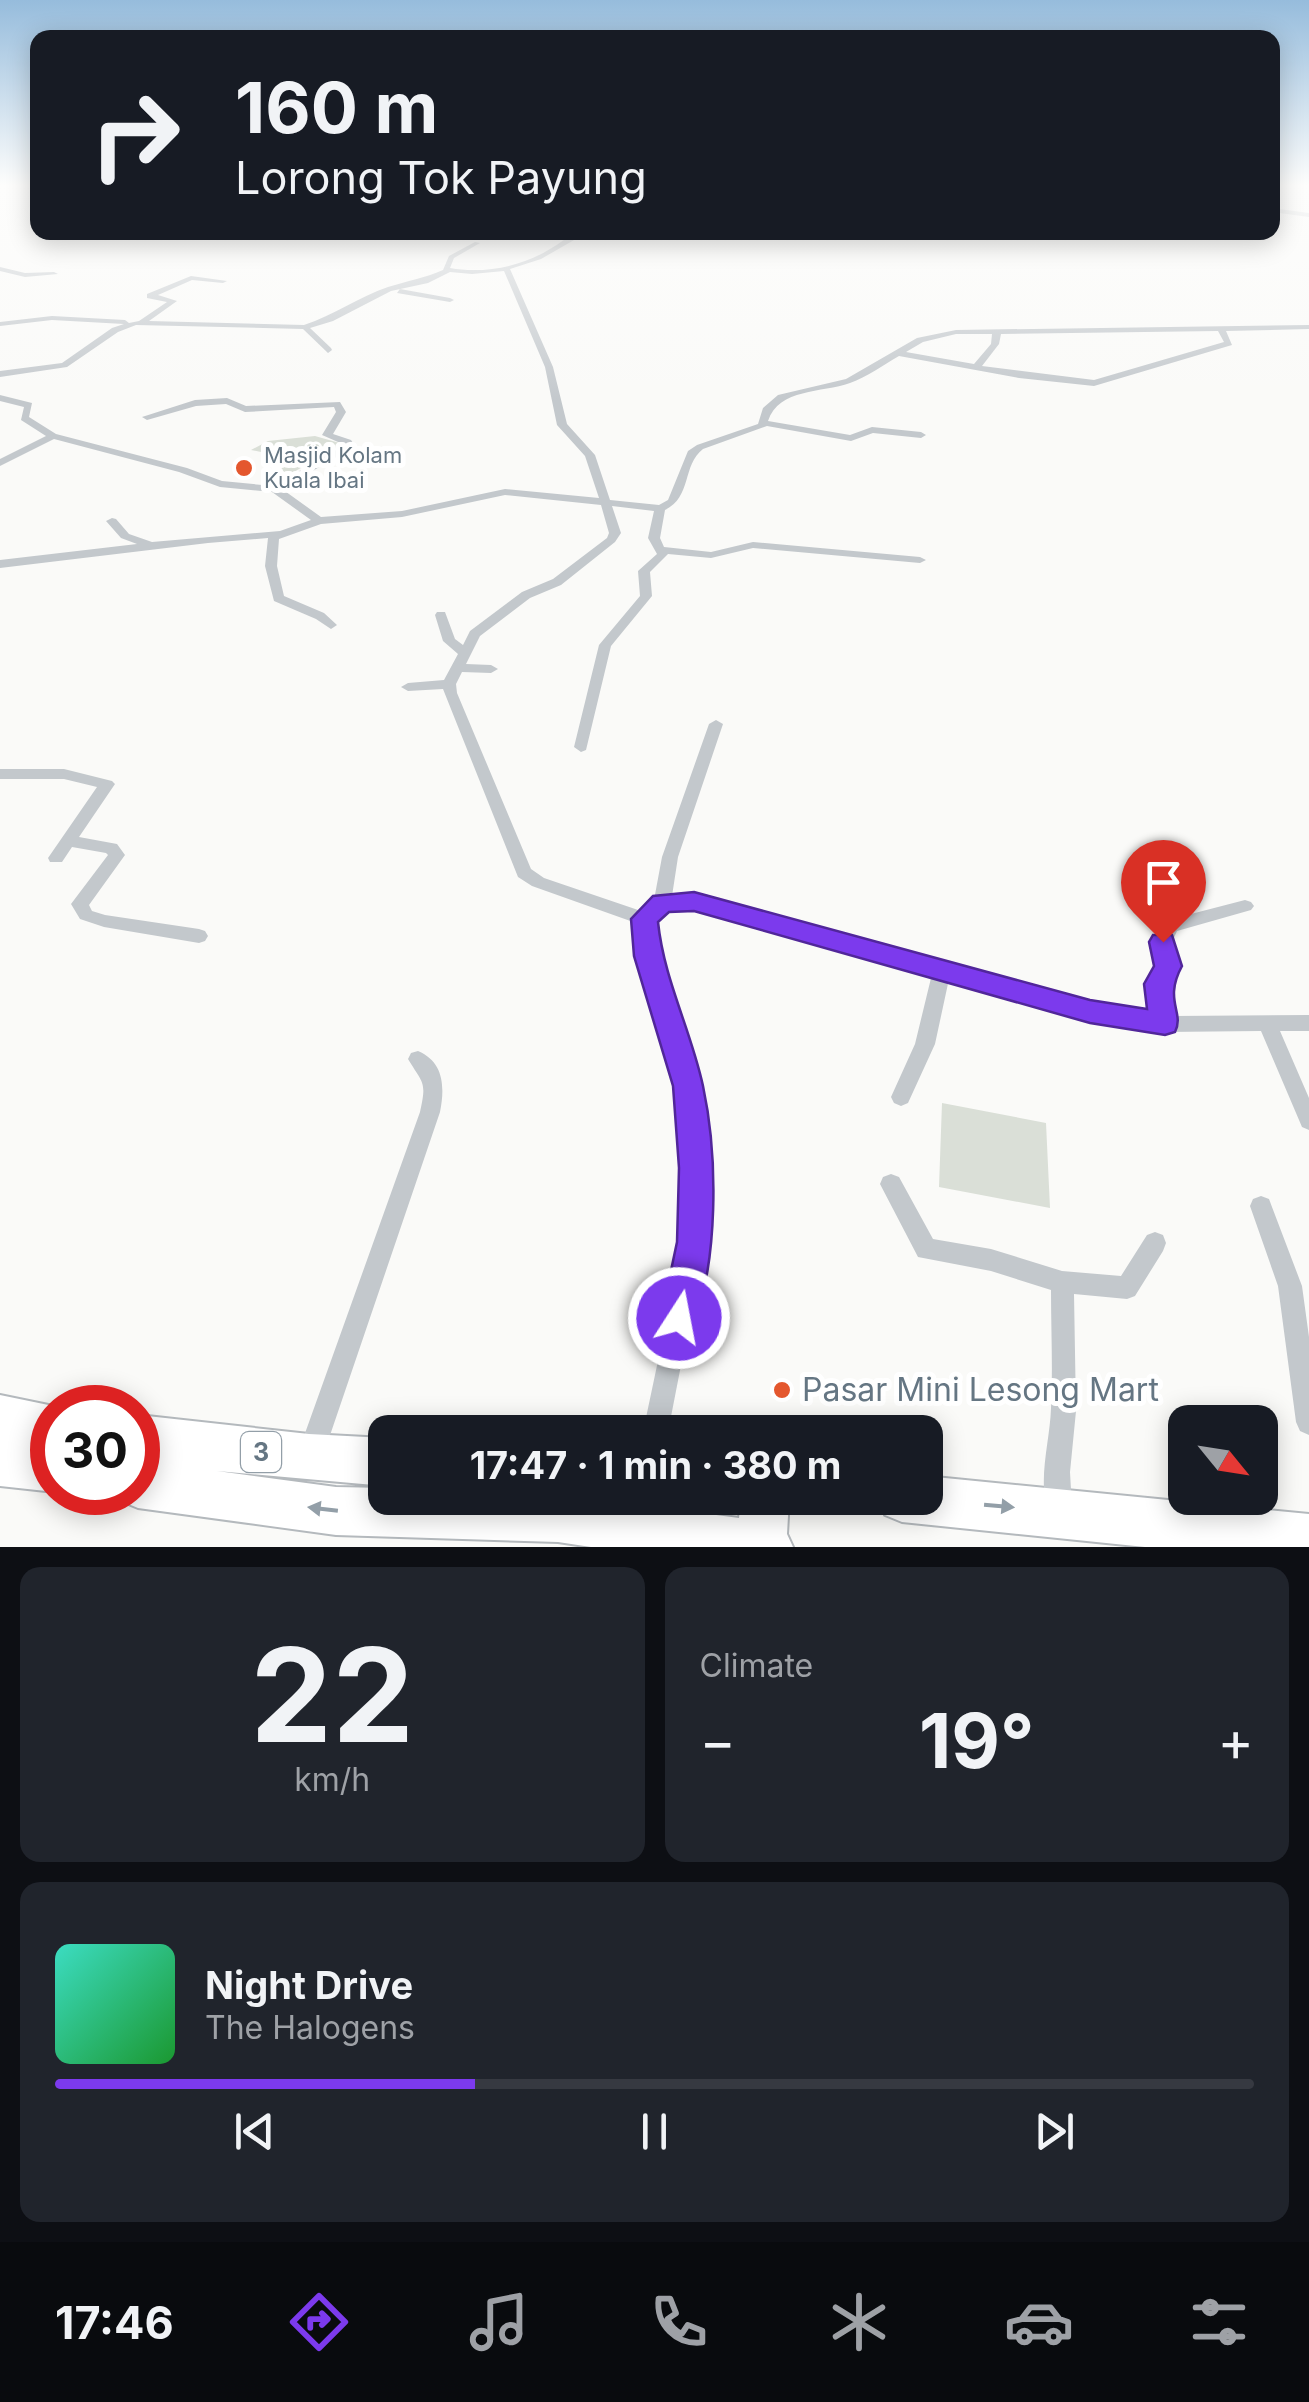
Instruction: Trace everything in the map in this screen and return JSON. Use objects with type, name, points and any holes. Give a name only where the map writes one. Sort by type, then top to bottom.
[{"type":"highway","points":[[0,1418],[30,1423]]},
{"type":"highway","name":"3","points":[[160,1441],[368,1461]]},
{"type":"highway","points":[[0,1462],[30,1467]]},
{"type":"highway","name":"3","points":[[160,1487],[336,1511],[558,1518],[741,1545]]},
{"type":"highway","points":[[943,1502],[1309,1540]]},
{"type":"highway","points":[[741,1545],[756,1515]]},
{"type":"street","points":[[446,271],[450,258]]},
{"type":"street","points":[[0,324],[52,318],[130,324],[306,327],[330,320],[389,289],[425,282],[446,271],[472,273],[536,258]]},
{"type":"street","points":[[506,267],[550,368],[562,425],[590,455],[615,532],[611,540],[557,582],[526,595],[476,634],[450,684],[524,873],[538,882],[644,919]]},
{"type":"street","points":[[0,268],[27,276],[54,274]]},
{"type":"street","points":[[142,322],[173,302],[150,296],[191,278],[224,281]]},
{"type":"street","points":[[389,289],[450,300]]},
{"type":"street","points":[[0,374],[64,365],[130,324]]},
{"type":"street","points":[[306,327],[328,350]]},
{"type":"street","points":[[898,353],[1045,379],[1107,382],[1228,343],[1220,328]]},
{"type":"street","points":[[1283,328],[1309,339]]},
{"type":"street","points":[[765,423],[768,408],[781,397],[849,381],[936,334],[1309,328]]},
{"type":"street","points":[[975,368],[995,344],[997,332]]},
{"type":"street","points":[[0,398],[28,405],[24,418],[53,436],[183,470],[220,484],[276,489],[320,522]]},
{"type":"street","points":[[146,417],[196,404],[227,402],[245,409],[337,404],[341,412],[327,435],[352,444],[276,489]]},
{"type":"street","points":[[920,436],[879,430],[851,438],[765,423],[694,450],[677,495],[660,508],[654,538],[663,550],[712,555],[752,544],[824,554],[847,550],[920,560]]},
{"type":"street","points":[[0,463],[53,436]]},
{"type":"street","points":[[0,564],[228,536],[278,534],[320,522],[402,514],[505,492],[660,508]]},
{"type":"street","points":[[112,521],[124,536],[154,548]]},
{"type":"street","points":[[278,534],[273,539],[270,561],[276,595],[300,610],[321,614],[331,625]]},
{"type":"street","points":[[581,747],[606,646],[616,628],[646,596],[643,573],[661,559],[663,550]]},
{"type":"street","points":[[440,615],[449,641],[464,652]]},
{"type":"street","points":[[457,668],[491,669]]},
{"type":"street","points":[[408,686],[450,684]]},
{"type":"street","points":[[644,919],[662,902],[670,857],[716,724]]},
{"type":"street","points":[[1,776],[64,774],[107,784],[56,858]]},
{"type":"street","points":[[68,841],[111,848],[118,855],[80,904],[86,915],[104,922],[199,936]]},
{"type":"street","points":[[662,902],[694,902],[1090,1012],[1165,1024],[1309,1023]]},
{"type":"street","points":[[1165,1024],[1158,984],[1168,966],[1163,942],[1170,926],[1245,906]]},
{"type":"street","points":[[644,919],[648,956],[688,1086],[695,1168],[694,1242],[659,1415]]},
{"type":"street","points":[[901,1097],[925,1044],[942,970]]},
{"type":"street","points":[[1267,1023],[1309,1121]]},
{"type":"street","points":[[309,1458],[430,1112],[436,1084],[430,1069],[418,1060]]},
{"type":"street","points":[[891,1184],[926,1249],[992,1260],[1062,1282],[1127,1288],[1155,1244]]},
{"type":"street","points":[[1262,1206],[1290,1286],[1309,1422]]},
{"type":"street","points":[[1059,1512],[1056,1472],[1064,1412],[1062,1282]]},
{"type":"shaded area","points":[[315,436],[343,444],[285,477],[261,452],[251,450],[268,441]]},
{"type":"shaded area","points":[[942,1103],[1046,1123],[1050,1208],[939,1187]]},
{"type":"place","name":"Masjid Kolam Kuala Ibai","points":[[244,468]]},
{"type":"place","name":"Pasar Mini Lesong Mart","points":[[782,1390]]},
{"type":"route","points":[[679,1318],[694,1242],[695,1168],[688,1086],[648,956],[644,919],[662,902],[694,902],[1090,1012],[1165,1024],[1158,996],[1158,984],[1168,966],[1163,942]]}]
